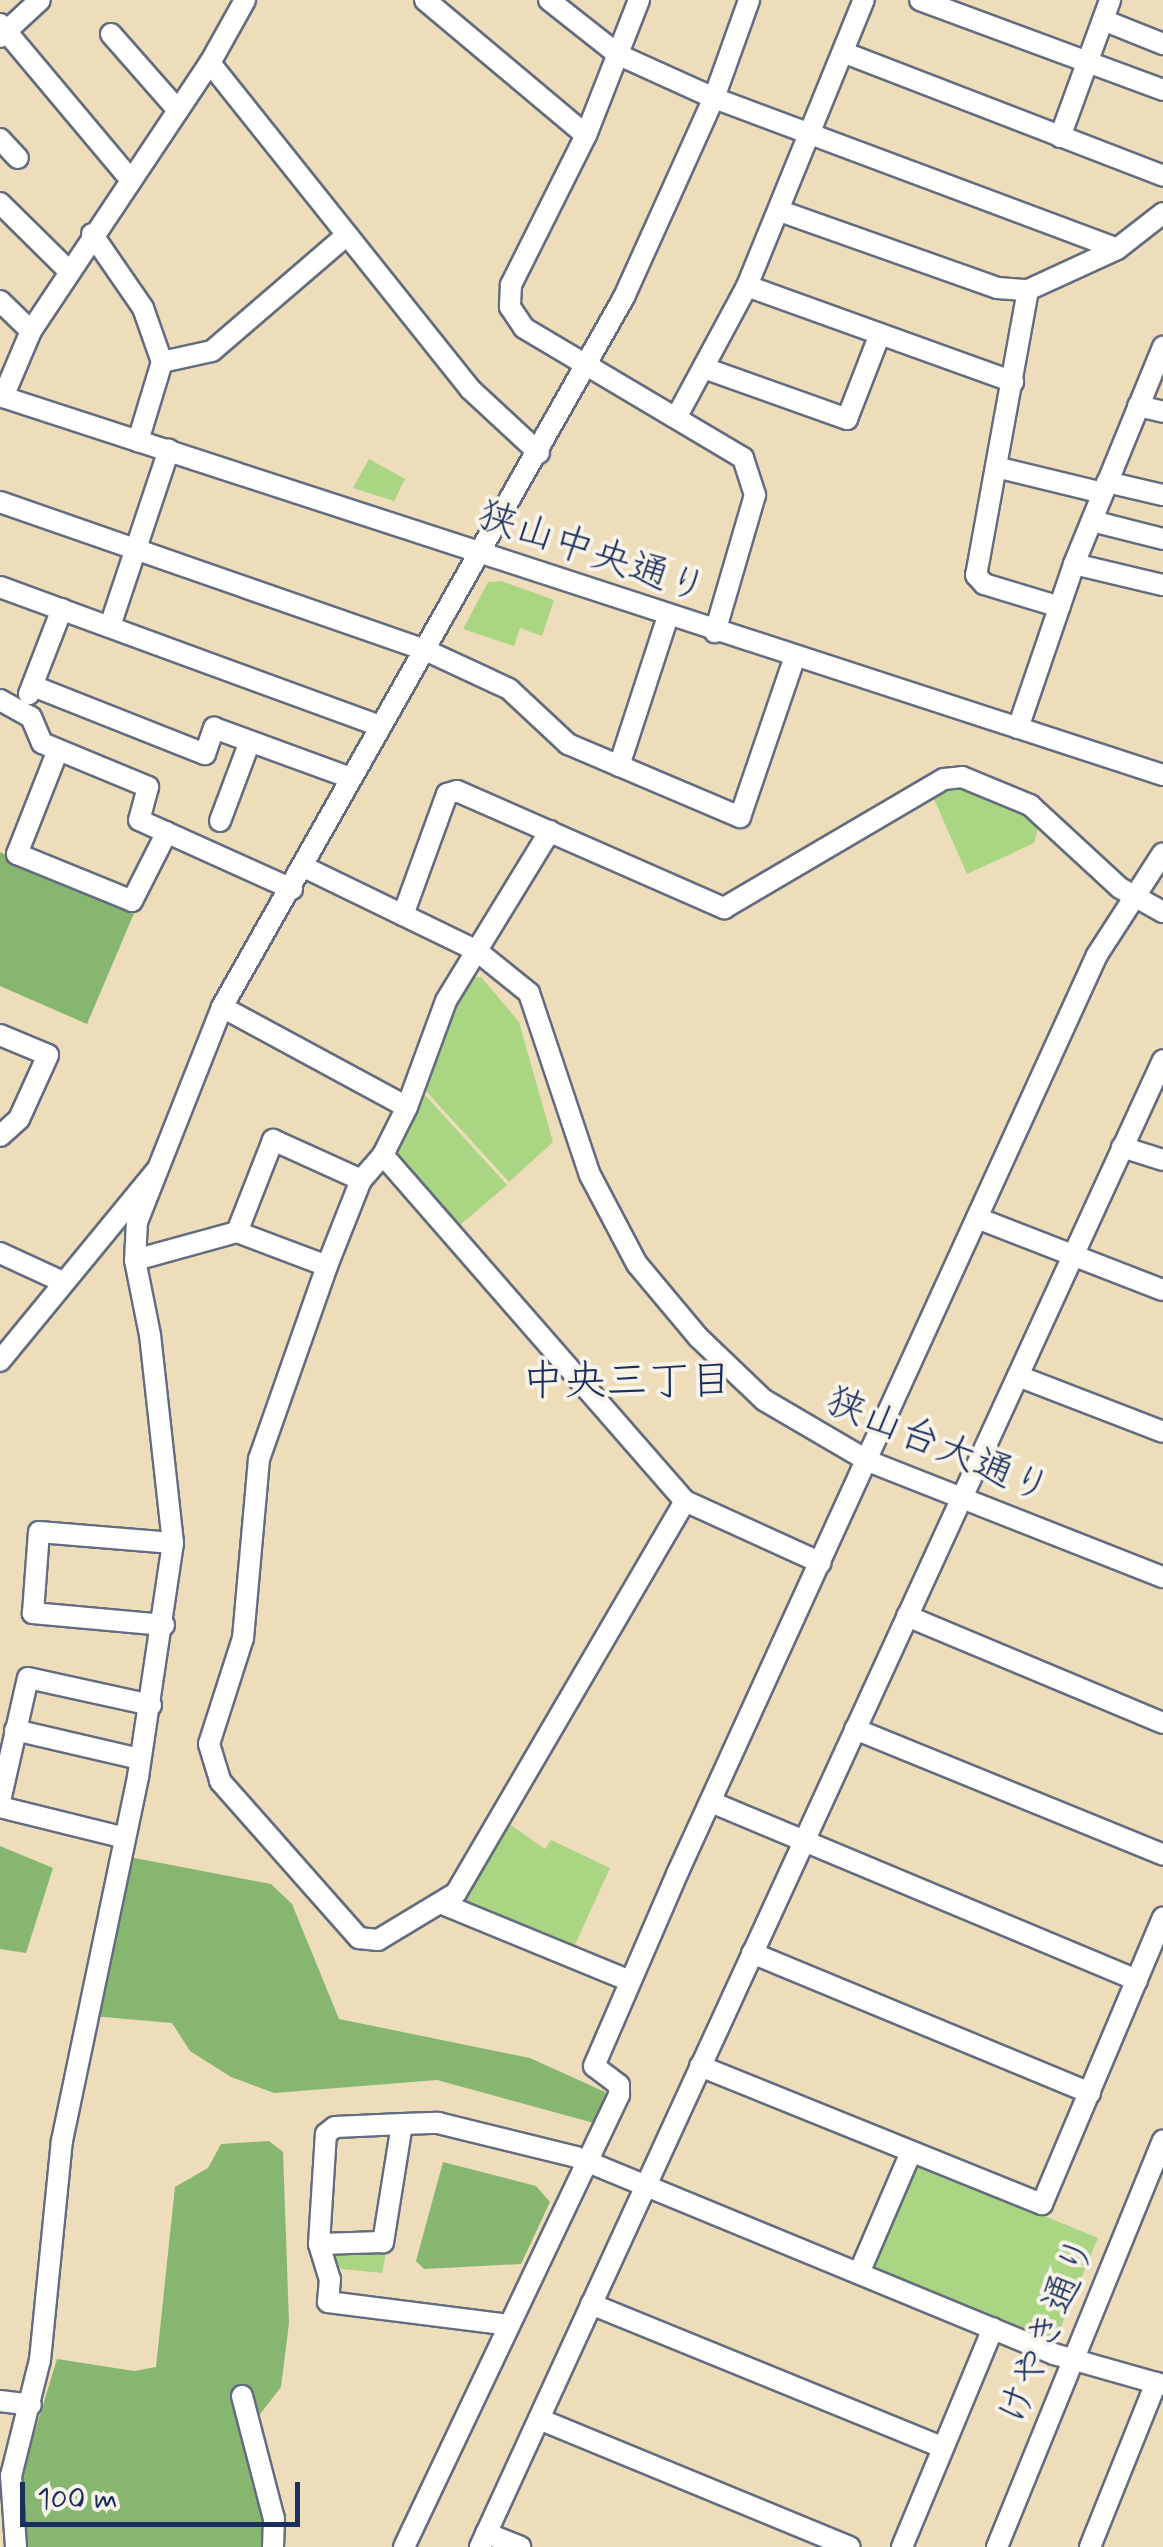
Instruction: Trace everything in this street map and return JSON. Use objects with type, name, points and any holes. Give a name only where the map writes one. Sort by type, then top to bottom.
[{"type":"street","points":[[40,0],[2,31],[129,178]]},
{"type":"street","points":[[1,397],[31,331],[129,178],[210,63],[244,0]]},
{"type":"street","points":[[425,0],[586,135]]},
{"type":"street","points":[[549,0],[619,54],[714,98],[1118,249]]},
{"type":"street","points":[[639,0],[586,135],[509,296],[524,328],[742,458],[753,477],[750,518],[715,632]]},
{"type":"street","points":[[16,2547],[6,2476],[31,2406],[48,2303],[62,2141],[140,1758],[164,1626],[173,1543],[150,1335],[135,1260],[137,1222],[222,1007],[292,889],[378,725],[588,365],[714,98],[749,0]]},
{"type":"street","points":[[676,418],[747,286],[846,53],[864,0]]},
{"type":"street","points":[[920,0],[1163,90]]},
{"type":"street","points":[[1060,137],[1107,10],[1163,44]]},
{"type":"street","points":[[111,34],[178,109]]},
{"type":"street","points":[[846,53],[1163,176]]},
{"type":"street","points":[[210,63],[470,388],[538,453]]},
{"type":"street","points":[[0,139],[18,158]]},
{"type":"street","points":[[0,203],[70,272]]},
{"type":"street","points":[[780,211],[997,288],[1028,290],[1118,249],[1163,212]]},
{"type":"street","points":[[92,234],[143,308],[162,362],[138,441]]},
{"type":"street","points":[[162,362],[212,350],[347,235]]},
{"type":"street","points":[[747,286],[1014,382]]},
{"type":"street","points":[[1028,290],[978,580],[1060,607]]},
{"type":"street","points":[[0,301],[31,331]]},
{"type":"street","points":[[704,368],[847,419],[880,334]]},
{"type":"street","points":[[1018,728],[1074,564],[1163,348]]},
{"type":"street","name":"狭山中央通り","points":[[1,397],[1163,775]]},
{"type":"street","points":[[1138,406],[1163,412]]},
{"type":"street","points":[[110,626],[168,450]]},
{"type":"street","points":[[996,467],[1163,494]]},
{"type":"street","points":[[0,502],[423,649],[509,690],[568,744],[740,817],[795,656]]},
{"type":"street","points":[[1092,522],[1163,539]]},
{"type":"street","points":[[1074,564],[1163,586]]},
{"type":"street","points":[[0,587],[378,725]]},
{"type":"street","points":[[22,710],[62,609]]},
{"type":"street","points":[[620,766],[668,616]]},
{"type":"street","points":[[33,686],[205,754],[214,728],[350,778]]},
{"type":"street","points":[[0,700],[22,710],[42,743],[148,787],[140,820],[292,889]]},
{"type":"street","points":[[220,821],[250,741]]},
{"type":"street","points":[[58,750],[18,854],[132,901],[166,832]]},
{"type":"street","points":[[403,915],[448,794],[457,790],[724,908],[944,779],[962,777],[1030,805],[1135,899],[1163,912]]},
{"type":"street","points":[[550,831],[446,1001],[407,1107],[383,1155],[361,1180],[259,1459],[243,1638],[212,1733],[210,1762],[220,1782],[359,1938],[378,1940],[445,1905],[685,1501]]},
{"type":"street","points":[[404,2547],[620,2092],[594,2069],[630,1981],[1097,955],[1163,853]]},
{"type":"street","name":"狭山台大通り","points":[[304,867],[476,951],[518,982],[541,1016],[590,1174],[654,1288],[764,1400],[868,1461],[1163,1577]]},
{"type":"street","points":[[222,1007],[407,1107]]},
{"type":"street","points":[[0,1035],[48,1054],[3,1128]]},
{"type":"street","points":[[520,2547],[483,2540],[1163,1060]]},
{"type":"street","points":[[237,1232],[273,1140],[361,1180]]},
{"type":"street","points":[[1122,1146],[1163,1160]]},
{"type":"street","points":[[383,1155],[685,1501],[822,1562]]},
{"type":"street","points":[[0,1361],[61,1281],[158,1170]]},
{"type":"street","points":[[977,1218],[1163,1290]]},
{"type":"street","points":[[135,1260],[237,1232],[327,1266]]},
{"type":"street","points":[[0,1253],[61,1281]]},
{"type":"street","points":[[1018,1376],[1163,1432]]},
{"type":"street","points":[[164,1626],[33,1612],[39,1532],[173,1543]]},
{"type":"street","points":[[907,1616],[1163,1723]]},
{"type":"street","points":[[122,1836],[0,1804],[15,1730],[28,1678],[150,1704]]},
{"type":"street","points":[[855,1728],[1163,1855]]},
{"type":"street","points":[[15,1730],[140,1758]]},
{"type":"street","points":[[711,1802],[1137,1980]]},
{"type":"street","points":[[445,1905],[630,1981]]},
{"type":"street","points":[[700,2066],[1042,2204],[1163,1916]]},
{"type":"street","points":[[752,1953],[1090,2093]]},
{"type":"street","points":[[510,2325],[328,2302],[330,2279],[318,2244],[326,2134],[335,2126],[438,2123],[587,2161],[1074,2360],[1160,2384],[1090,2547]]},
{"type":"street","points":[[318,2244],[383,2242],[402,2124]]},
{"type":"street","name":"けやき通り","points":[[997,2547],[1163,2142]]},
{"type":"street","points":[[859,2273],[911,2152]]},
{"type":"street","points":[[591,2304],[942,2446]]},
{"type":"street","points":[[902,2547],[993,2328]]},
{"type":"street","points":[[242,2396],[274,2519],[273,2547]]},
{"type":"street","points":[[0,2401],[31,2406]]},
{"type":"street","points":[[539,2418],[850,2547]]},
{"type":"green space","points":[[369,459],[405,479],[394,501],[353,488]]},
{"type":"green space","points":[[501,581],[554,600],[542,636],[520,628],[514,646],[463,629],[488,582]]},
{"type":"green space","points":[[958,786],[1023,811],[1039,825],[1034,843],[967,874],[934,799]]},
{"type":"green space","points":[[0,852],[135,911],[87,1024],[0,986]]},
{"type":"green space","points":[[481,977],[519,1022],[553,1142],[509,1182],[426,1091],[455,1006],[471,978]]},
{"type":"green space","points":[[424,1094],[507,1185],[459,1226],[396,1154]]},
{"type":"green space","points":[[508,1823],[545,1849],[551,1840],[610,1868],[573,1949],[462,1899]]},
{"type":"green space","points":[[0,1846],[53,1868],[26,1953],[0,1949]]},
{"type":"green space","points":[[124,1856],[271,1884],[292,1904],[339,2019],[530,2058],[605,2092],[607,2100],[594,2123],[437,2080],[274,2093],[231,2077],[190,2051],[172,2023],[92,2016]]},
{"type":"green space","points":[[269,2141],[283,2152],[289,2323],[281,2387],[244,2435],[266,2520],[267,2547],[25,2547],[23,2471],[57,2359],[134,2371],[156,2367],[175,2187],[208,2168],[221,2144]]},
{"type":"green space","points":[[443,2162],[536,2186],[550,2202],[521,2264],[424,2269],[416,2261]]},
{"type":"green space","points":[[921,2165],[1098,2238],[1057,2336],[1045,2341],[876,2269],[872,2262],[911,2168]]},
{"type":"green space","points":[[387,2248],[382,2273],[333,2265],[330,2249]]},
{"type":"district","name":"中央三丁目","points":[[627,1383]]}]
